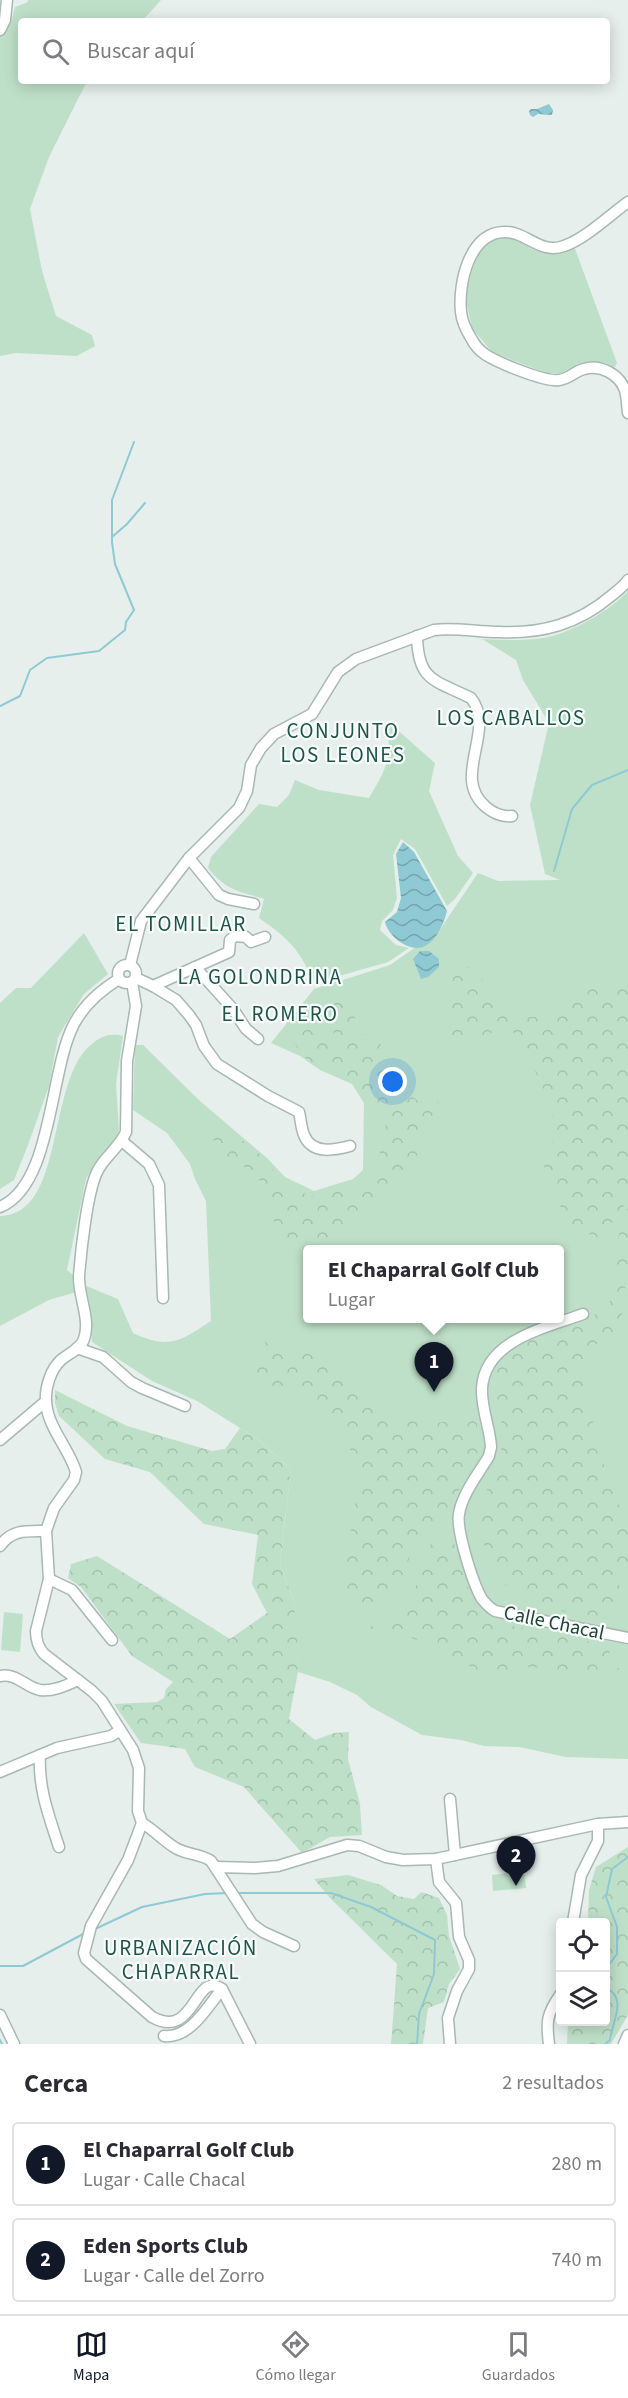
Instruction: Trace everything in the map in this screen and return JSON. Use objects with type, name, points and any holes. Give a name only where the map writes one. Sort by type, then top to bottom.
[{"type":"street","points":[[0,30],[6,20],[7,0]]},
{"type":"street","points":[[628,202],[574,241],[555,248],[545,248],[512,232],[490,234],[477,246],[467,266],[460,302],[465,326],[472,341],[488,356],[548,379],[559,380],[571,377],[583,369],[595,367],[609,371],[625,390],[628,412]]},
{"type":"street","points":[[130,965],[141,921],[189,858],[244,800],[251,765],[256,755],[274,734],[312,714],[332,682],[346,665],[417,636],[446,629],[529,632],[553,628],[594,611],[628,580]]},
{"type":"street","points":[[417,636],[419,662],[423,671],[429,677],[471,698],[476,704],[480,719],[471,777],[475,795],[490,810],[506,817],[512,816]]},
{"type":"street","points":[[189,858],[219,895],[254,904]]},
{"type":"street","points":[[153,986],[229,952],[230,940],[235,936],[246,937],[251,942],[265,937]]},
{"type":"street","points":[[119,979],[119,970],[123,966],[130,965],[136,970],[134,980],[136,1006],[127,1061],[126,1132],[122,1141],[102,1162],[91,1193],[79,1277],[86,1329],[82,1344],[59,1361],[54,1369],[46,1401],[51,1419],[76,1472],[74,1480],[54,1508],[46,1531],[49,1579],[36,1631],[38,1647],[102,1701],[137,1759],[138,1811],[142,1823],[128,1860],[91,1926],[84,1953],[86,1959],[152,2018],[160,2022],[175,2022],[182,2019],[208,1986],[214,1985],[222,1989],[249,2044]]},
{"type":"street","points":[[195,967],[233,1009],[246,1029],[258,1039]]},
{"type":"street","points":[[119,979],[126,984],[134,980],[153,986],[176,1000],[189,1015],[209,1054],[217,1064],[268,1096],[299,1112],[306,1139],[310,1144],[318,1149],[326,1150],[350,1146]]},
{"type":"street","points":[[0,1207],[17,1197],[32,1173],[72,1026],[89,1002],[119,979]]},
{"type":"street","points":[[122,1141],[149,1164],[159,1185],[163,1298]]},
{"type":"street","name":"Calle Chacal","points":[[564,1322],[583,1314]]},
{"type":"street","name":"Calle Chacal","points":[[560,1323],[513,1342],[497,1353],[490,1363],[485,1374],[482,1392],[491,1448],[489,1456],[462,1504],[459,1513],[459,1529],[479,1593],[488,1607],[495,1611],[628,1638]]},
{"type":"street","points":[[77,1348],[103,1357],[131,1382],[142,1388],[185,1406]]},
{"type":"street","points":[[0,1440],[46,1401]]},
{"type":"street","points":[[0,1545],[12,1533],[46,1531]]},
{"type":"street","points":[[49,1579],[72,1590],[112,1640]]},
{"type":"street","points":[[0,1677],[14,1676],[41,1690],[55,1689],[78,1680]]},
{"type":"street","points":[[0,1772],[68,1745],[111,1736],[119,1731]]},
{"type":"street","points":[[40,1755],[41,1788],[59,1847]]},
{"type":"street","points":[[450,1799],[455,1855]]},
{"type":"street","points":[[216,1867],[278,1866],[347,1845],[359,1846],[386,1857],[404,1860],[436,1859],[598,1824],[628,1822]]},
{"type":"street","points":[[142,1823],[157,1832],[174,1848],[204,1856],[216,1867],[252,1924],[263,1932],[294,1946]]},
{"type":"street","points":[[574,1918],[581,1875],[597,1840],[598,1824]]},
{"type":"street","points":[[436,1859],[439,1882],[456,1903],[459,1937],[470,1960],[469,1969],[454,1996],[448,2018],[450,2044]]},
{"type":"street","points":[[164,2036],[170,2037],[185,2031],[222,1989]]},
{"type":"street","points":[[549,2044],[547,2022],[549,2013],[556,2002]]},
{"type":"street","points":[[0,2014],[14,2044]]},
{"type":"street","points":[[624,2044],[628,2035]]},
{"type":"green space","points":[[29,0],[161,0],[145,18],[18,18],[18,84],[86,84],[49,157],[30,209],[42,271],[56,316],[92,335],[95,346],[77,356],[16,353],[0,356],[0,37],[11,23],[15,7]]},
{"type":"green space","points":[[501,236],[543,253],[561,251],[574,246],[617,363],[614,368],[606,363],[591,361],[578,364],[562,373],[546,373],[492,352],[472,328],[465,296],[472,270],[483,244]]},
{"type":"green space","points":[[628,591],[628,1759],[566,1757],[519,1747],[484,1746],[461,1740],[422,1735],[371,1707],[357,1695],[330,1682],[298,1672],[294,1602],[280,1564],[291,1469],[259,1440],[197,1401],[152,1381],[92,1342],[88,1300],[76,1292],[49,1300],[0,1326],[0,1216],[21,1210],[36,1194],[46,1170],[68,1085],[78,1061],[93,1043],[103,1037],[123,1036],[116,1084],[119,1130],[115,1140],[96,1162],[86,1179],[67,1270],[86,1286],[118,1299],[133,1333],[156,1341],[174,1341],[191,1334],[211,1321],[206,1201],[190,1164],[167,1133],[133,1110],[135,1045],[143,1045],[200,1101],[267,1158],[285,1177],[314,1191],[353,1179],[363,1170],[364,1103],[352,1084],[320,1070],[300,1056],[271,1043],[314,989],[390,965],[439,931],[478,873],[498,881],[560,880],[545,874],[530,805],[549,723],[523,680],[516,660],[482,639],[528,640],[553,636],[565,632],[611,606]]},
{"type":"green space","points":[[385,726],[394,727],[435,763],[429,791],[458,856],[473,873],[455,899],[447,906],[415,849],[401,839],[393,855],[397,898],[393,910],[382,921],[380,930],[396,945],[409,948],[388,962],[315,983],[293,946],[259,918],[264,899],[227,886],[208,868],[211,857],[259,804],[277,807],[289,795],[295,780],[319,790],[369,798],[383,772],[388,755],[389,746]]},
{"type":"green space","points":[[84,933],[108,974],[84,994],[58,1037],[49,1086],[28,1145],[14,1180],[0,1189],[0,1003],[16,988],[31,988]]},
{"type":"green space","points":[[461,967],[476,967],[482,972],[484,997],[513,1012],[532,1017],[551,1013],[590,988],[622,986],[628,972],[628,1197],[616,1222],[606,1223],[605,1238],[594,1237],[570,1224],[550,1187],[544,1166],[555,1135],[551,1104],[517,1034],[504,1031],[458,1039],[434,1028],[448,1021],[453,977]]},
{"type":"green space","points":[[358,995],[355,1019],[359,1033],[380,1041],[392,1070],[411,1096],[432,1108],[436,1098],[439,1104],[435,1113],[423,1124],[420,1131],[421,1149],[411,1164],[403,1185],[379,1193],[371,1206],[363,1208],[351,1217],[324,1245],[303,1245],[303,1253],[296,1255],[281,1246],[276,1233],[269,1189],[240,1163],[225,1156],[208,1133],[209,1130],[214,1131],[219,1137],[239,1139],[248,1144],[282,1179],[310,1197],[358,1184],[372,1176],[387,1131],[377,1100],[353,1082],[321,1068],[301,1055],[291,1036],[298,1020],[318,1034],[335,1039],[331,1020],[321,1008]]},
{"type":"green space","points":[[628,1206],[626,1286],[618,1334],[587,1350],[583,1388],[591,1412],[597,1445],[608,1477],[615,1489],[623,1523],[628,1532],[628,1574],[619,1583],[620,1611],[607,1617],[565,1612],[526,1599],[500,1581],[485,1548],[477,1515],[501,1455],[502,1424],[494,1395],[496,1366],[514,1346],[596,1314],[610,1302],[620,1229]]},
{"type":"green space","points":[[353,1238],[367,1239],[369,1245],[347,1245]]},
{"type":"green space","points":[[265,1342],[285,1354],[313,1354],[332,1363],[390,1415],[426,1425],[476,1416],[480,1448],[459,1490],[443,1515],[419,1535],[399,1584],[366,1611],[354,1611],[347,1604],[343,1569],[352,1526],[359,1472],[345,1437],[332,1416],[304,1395],[281,1392],[255,1377],[252,1370],[260,1346]]},
{"type":"green space","points":[[55,1390],[127,1426],[212,1451],[225,1449],[240,1428],[259,1440],[291,1469],[280,1564],[294,1602],[297,1638],[298,1672],[289,1719],[315,1740],[334,1733],[349,1732],[348,1759],[360,1804],[362,1835],[330,1837],[302,1853],[244,1787],[195,1767],[185,1749],[141,1743],[114,1704],[157,1702],[164,1698],[166,1689],[173,1682],[132,1656],[81,1587],[68,1578],[71,1564],[97,1556],[230,1639],[267,1613],[252,1584],[258,1535],[204,1524],[150,1472],[105,1459],[59,1416],[55,1403]]},
{"type":"green space","points":[[446,1534],[452,1537],[471,1594],[482,1611],[513,1626],[606,1645],[610,1652],[607,1665],[628,1671],[628,1680],[590,1672],[530,1667],[506,1671],[476,1670],[454,1658],[447,1646],[434,1647],[409,1637],[369,1633],[371,1626],[391,1618],[417,1584],[432,1540]]},
{"type":"green space","points":[[4,1612],[23,1614],[20,1652],[1,1650]]},
{"type":"green space","points":[[628,1847],[628,2015],[611,2044],[567,2044],[568,2026],[610,2026],[610,1918],[588,1918],[589,1890],[596,1867]]},
{"type":"green space","points":[[524,1871],[526,1888],[493,1891],[492,1875]]},
{"type":"green space","points":[[348,1875],[381,1885],[397,1896],[414,1899],[421,1892],[439,1898],[447,1915],[449,1936],[460,1969],[449,1984],[444,2002],[428,2008],[423,2044],[391,2044],[397,1964],[330,1898],[314,1879]]},
{"type":"water","points":[[549,104],[553,110],[552,115],[538,114],[533,117],[530,115],[531,109]]},
{"type":"water","points":[[403,842],[414,852],[447,911],[436,935],[429,943],[419,948],[413,948],[400,942],[390,933],[385,922],[397,912],[401,898],[396,854]]},
{"type":"water","points":[[420,951],[429,951],[439,959],[439,967],[428,977],[421,979],[413,959]]},
{"type":"waterway","points":[[0,706],[20,696],[30,670],[47,658],[99,651],[125,630],[126,622],[134,610],[115,564],[112,542],[112,500],[134,442]]},
{"type":"waterway","points":[[112,537],[145,503]]},
{"type":"waterway","points":[[554,871],[572,809],[592,785],[628,770]]},
{"type":"waterway","points":[[607,1972],[608,1966],[617,1954],[617,1927],[606,1897],[612,1869],[628,1857]]},
{"type":"waterway","points":[[93,1930],[142,1907],[205,1894],[228,1893]]},
{"type":"waterway","points":[[237,1893],[331,1893],[371,1907],[435,1940],[434,1974],[419,2014],[417,2044]]},
{"type":"waterway","points":[[0,1966],[23,1966],[85,1933]]},
{"type":"waterway","points":[[605,2044],[610,2040],[617,2011],[616,1998],[610,1990]]},
{"type":"waterway","points":[[0,2040],[2,2044]]},
{"type":"place","name":"El Chaparral Golf Club","points":[[434,1392]]},
{"type":"place","name":"Eden Sports Club","points":[[516,1886]]},
{"type":"district","name":"LOS CABALLOS","points":[[511,718]]},
{"type":"district","name":"CONJUNTO LOS LEONES","points":[[343,743]]},
{"type":"district","name":"EL TOMILLAR","points":[[181,924]]},
{"type":"district","name":"LA GOLONDRINA","points":[[260,977]]},
{"type":"district","name":"EL ROMERO","points":[[280,1014]]},
{"type":"district","name":"URBANIZACIÓN CHAPARRAL","points":[[181,1960]]}]
